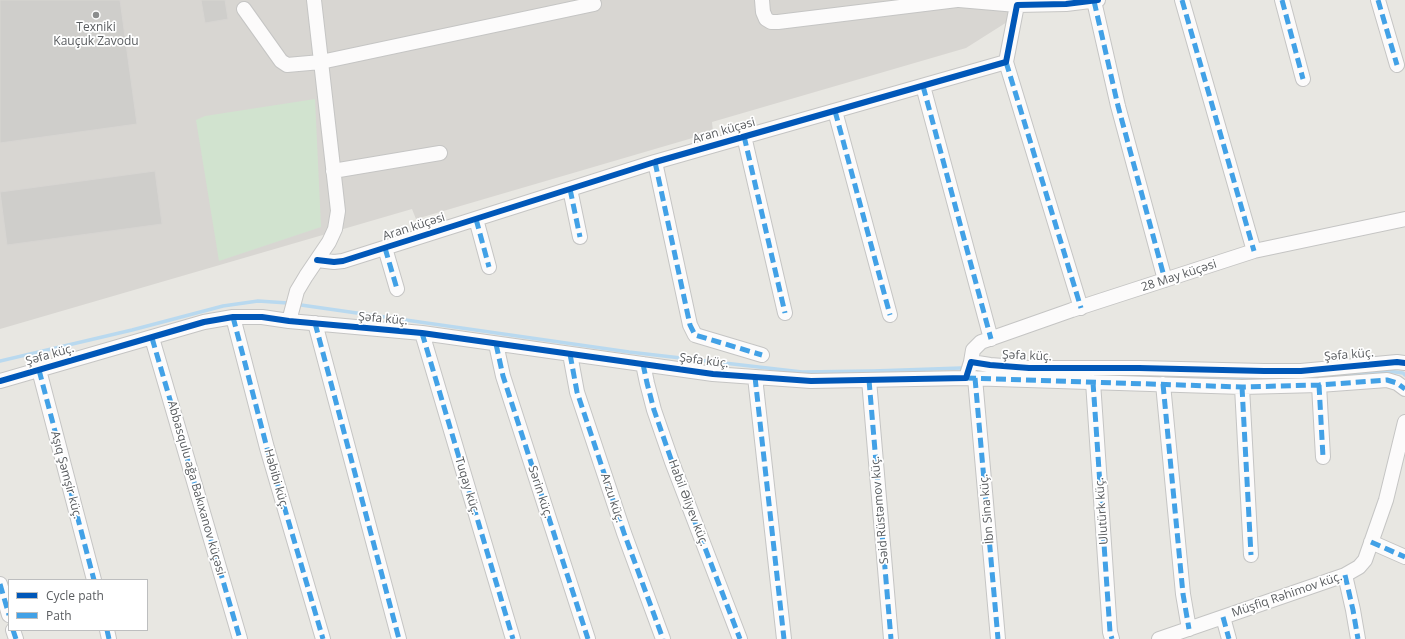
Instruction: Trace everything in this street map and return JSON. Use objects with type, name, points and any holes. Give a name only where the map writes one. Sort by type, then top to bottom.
[{"type":"street","points":[[289,321],[297,291],[329,242],[335,229],[338,211],[314,0]]},
{"type":"street","points":[[762,0],[763,12],[766,19],[771,22],[958,0],[1066,4],[1098,0]]},
{"type":"street","points":[[1094,0],[1118,106],[1165,280]]},
{"type":"street","points":[[1182,0],[1254,252]]},
{"type":"street","points":[[1282,0],[1303,79]]},
{"type":"street","points":[[1378,0],[1397,65]]},
{"type":"street","points":[[1016,3],[1006,62],[1081,308]]},
{"type":"street","points":[[244,10],[281,61],[288,65],[321,62],[594,4]]},
{"type":"street","name":"Aran küçəsi","points":[[316,260],[334,262],[343,261],[655,162],[1006,62]]},
{"type":"street","points":[[924,86],[992,339]]},
{"type":"street","points":[[835,111],[890,315]]},
{"type":"street","points":[[744,136],[785,312]]},
{"type":"street","points":[[333,170],[440,153]]},
{"type":"street","points":[[655,162],[690,325],[695,335],[762,355]]},
{"type":"street","points":[[570,189],[580,237]]},
{"type":"street","points":[[476,219],[489,267]]},
{"type":"street","name":"28 May küçəsi","points":[[971,362],[973,350],[981,342],[1165,280],[1254,252],[1405,219]]},
{"type":"street","points":[[385,248],[397,290]]},
{"type":"street","name":"Şəfa küç.","points":[[0,381],[204,322],[233,317],[262,317],[289,321],[422,333],[712,374],[811,382],[971,378],[1242,387],[1387,380],[1397,383],[1405,389]]},
{"type":"street","name":"Həbibi küç.","points":[[233,317],[267,448],[323,639]]},
{"type":"street","points":[[315,323],[399,639]]},
{"type":"street","name":"Tuqay küç.","points":[[422,333],[513,639]]},
{"type":"street","name":"Abbasqulu ağa Bakıxanov küçəsi","points":[[152,338],[240,639]]},
{"type":"street","name":"Sərin küç.","points":[[496,344],[503,376],[588,639]]},
{"type":"street","name":"Arzu küç.","points":[[570,354],[577,392],[624,533],[663,639]]},
{"type":"street","points":[[971,362],[971,378]]},
{"type":"street","name":"Şəfa küç.","points":[[971,362],[1029,368],[1147,368],[1264,371],[1301,371],[1397,362],[1405,363]]},
{"type":"street","name":"Habil Əliyev küç.","points":[[643,364],[654,410],[672,462],[740,639]]},
{"type":"street","name":"Aşıq Şəmşir küç.","points":[[39,370],[94,579]]},
{"type":"street","points":[[755,377],[784,639]]},
{"type":"street","name":"İbn Sina küç.","points":[[971,378],[998,639]]},
{"type":"street","name":"Səid Rüstəmov küç.","points":[[869,380],[891,639]]},
{"type":"street","name":"Ulutürk küç.","points":[[1093,382],[1110,632],[1112,639]]},
{"type":"street","points":[[1163,384],[1183,594],[1189,629]]},
{"type":"street","points":[[1319,384],[1323,457]]},
{"type":"street","points":[[1242,387],[1251,555]]},
{"type":"street","name":"Müşfiq Rəhimov küç.","points":[[1159,639],[1345,575],[1360,566],[1365,560],[1386,500],[1405,422]]},
{"type":"street","points":[[1371,542],[1405,557]]},
{"type":"street","points":[[1345,575],[1358,639]]},
{"type":"street","points":[[0,584],[8,612]]},
{"type":"street","points":[[1223,617],[1229,639]]},
{"type":"shaded area","points":[[0,0],[1032,0],[1015,17],[966,48],[712,122],[713,132],[416,219],[412,209],[0,329]]},
{"type":"green space","points":[[315,99],[321,227],[219,261],[196,120],[205,116]]},
{"type":"building","points":[[0,0],[120,0],[137,124],[0,143]]},
{"type":"building","points":[[201,0],[225,0],[228,19],[205,23]]},
{"type":"building","points":[[155,171],[162,224],[7,245],[0,192]]},
{"type":"waterway","points":[[0,361],[132,330],[223,306],[258,301],[288,303]]},
{"type":"waterway","points":[[301,305],[629,352],[802,372],[961,368]]},
{"type":"waterway","points":[[1294,379],[1388,371],[1403,373],[1405,375]]},
{"type":"waterway","points":[[1108,376],[1128,375]]},
{"type":"waterway","points":[[1184,376],[1257,380]]},
{"type":"marked path","points":[[1182,0],[1254,251]]},
{"type":"marked path","points":[[1282,0],[1303,79]]},
{"type":"marked path","points":[[1378,0],[1397,65]]},
{"type":"marked path","points":[[1094,1],[1118,106],[1165,280]]},
{"type":"marked path","points":[[1006,62],[1081,308]]},
{"type":"marked path","points":[[923,86],[991,339]]},
{"type":"marked path","points":[[835,111],[890,315]]},
{"type":"marked path","points":[[744,136],[785,313]]},
{"type":"marked path","points":[[655,162],[690,325],[695,335],[762,355]]},
{"type":"marked path","points":[[570,189],[580,237]]},
{"type":"marked path","points":[[476,219],[489,267]]},
{"type":"marked path","points":[[385,248],[397,289]]},
{"type":"marked path","points":[[233,317],[267,448],[323,639]]},
{"type":"marked path","points":[[315,323],[399,639]]},
{"type":"marked path","points":[[422,333],[513,639]]},
{"type":"marked path","points":[[152,338],[240,639]]},
{"type":"marked path","points":[[496,344],[503,376],[588,639]]},
{"type":"marked path","points":[[570,354],[577,392],[624,533],[663,639]]},
{"type":"marked path","points":[[643,364],[654,410],[672,462],[740,639]]},
{"type":"marked path","points":[[39,370],[94,579]]},
{"type":"marked path","points":[[755,377],[784,639]]},
{"type":"marked path","points":[[966,378],[1242,387],[1319,385],[1387,380],[1397,383],[1405,389]]},
{"type":"marked path","points":[[975,378],[998,639]]},
{"type":"marked path","points":[[869,380],[891,639]]},
{"type":"marked path","points":[[1093,382],[1110,632],[1112,639]]},
{"type":"marked path","points":[[1163,384],[1183,594],[1189,629]]},
{"type":"marked path","points":[[1319,385],[1323,457]]},
{"type":"marked path","points":[[1242,387],[1251,555]]},
{"type":"marked path","points":[[1371,542],[1405,557]]},
{"type":"marked path","points":[[1345,575],[1358,639]]},
{"type":"marked path","points":[[0,584],[8,612]]},
{"type":"marked path","points":[[1223,617],[1229,639]]},
{"type":"marked path","points":[[13,631],[16,639]]},
{"type":"marked path","points":[[107,631],[109,639]]},
{"type":"cycle path","points":[[317,260],[334,262],[343,261],[655,162],[1006,62],[1017,5],[1066,4],[1098,0]]},
{"type":"cycle path","points":[[0,381],[204,322],[233,317],[262,317],[289,321],[422,333],[713,374],[811,381],[966,378],[971,362],[1029,368],[1139,368],[1264,371],[1301,371],[1397,362],[1405,363]]},
{"type":"place","name":"Texniki Kauçuk Zavodu","points":[[96,15]]}]
